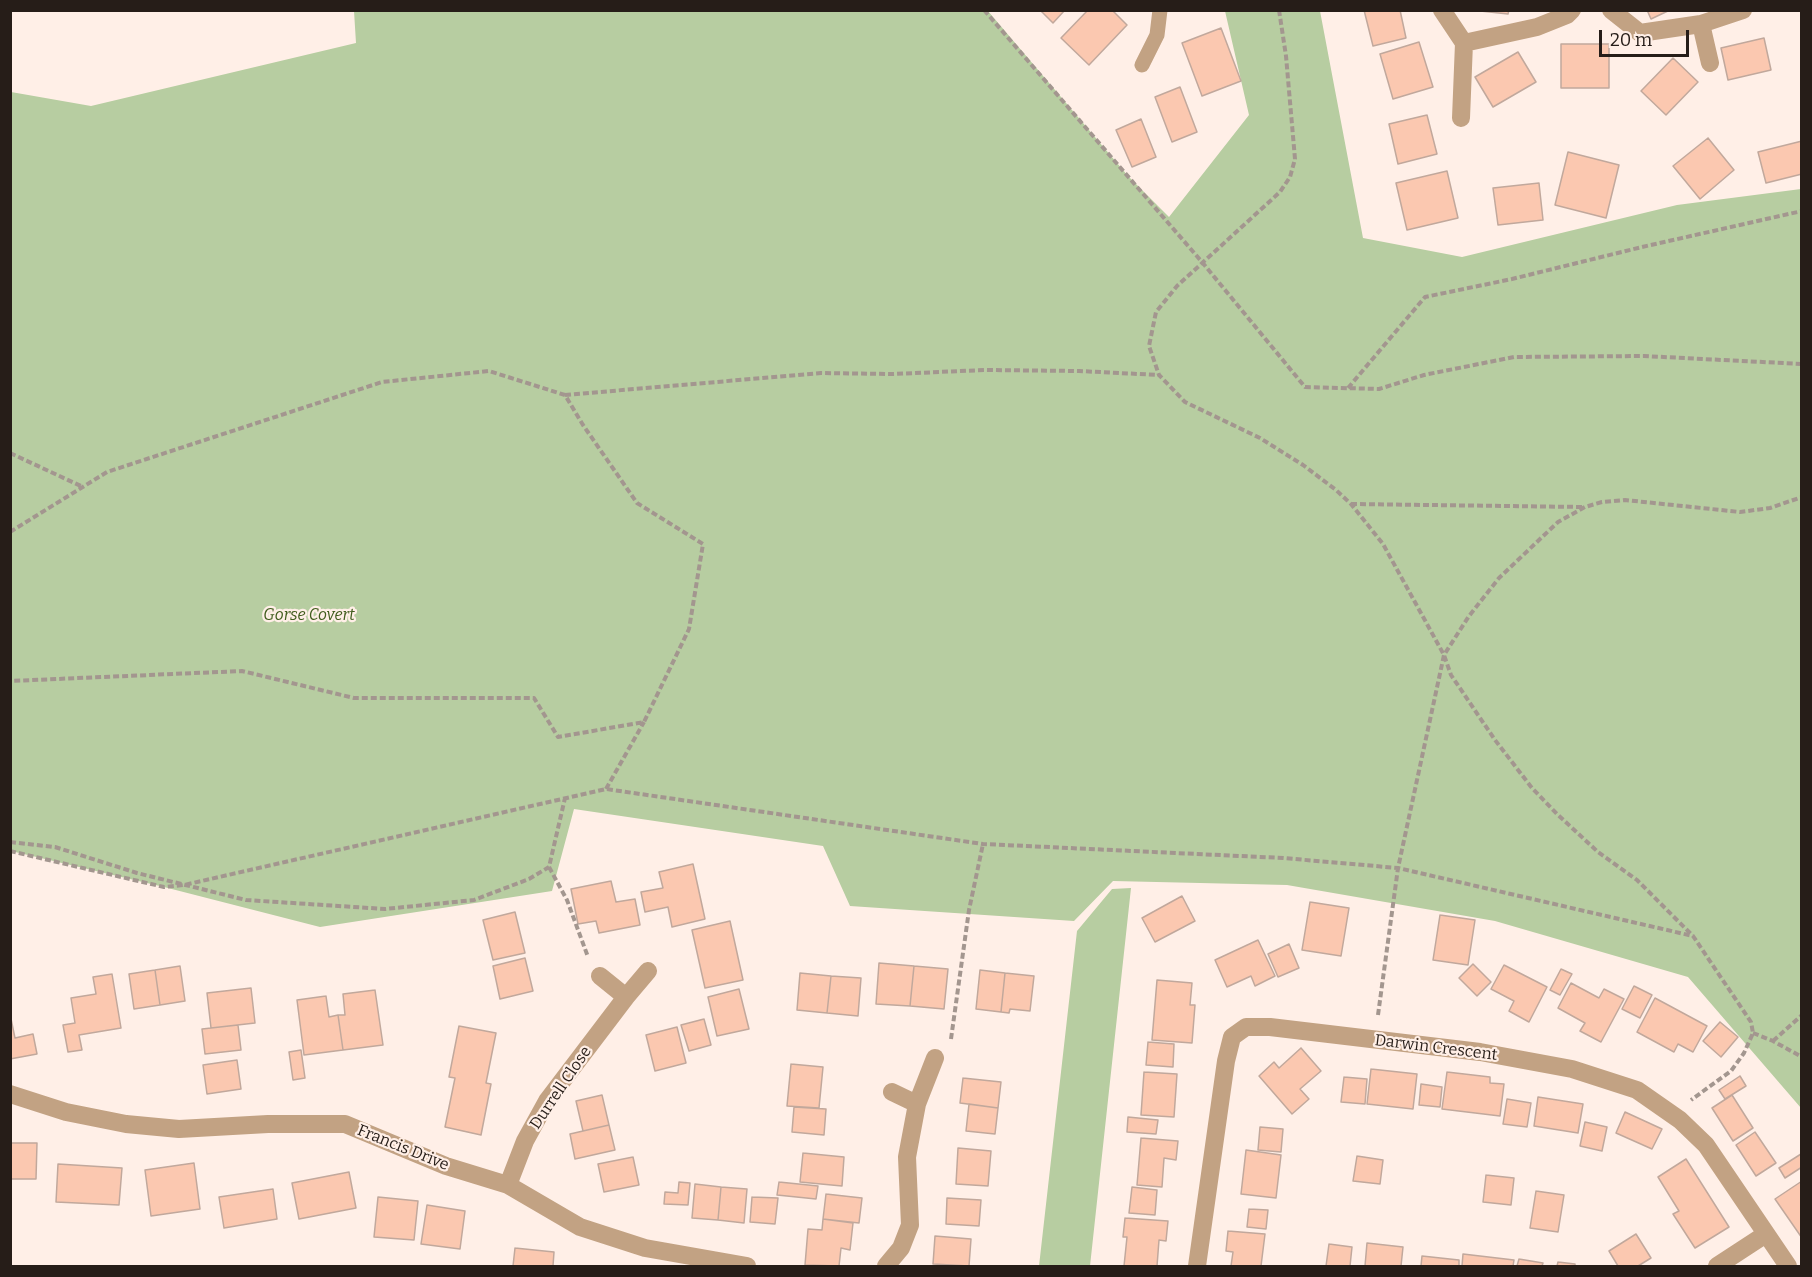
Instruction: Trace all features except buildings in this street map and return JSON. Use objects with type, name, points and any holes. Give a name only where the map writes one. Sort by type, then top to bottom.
[{"type":"street","points":[[1442,10],[1464,43],[1461,118]]},
{"type":"street","points":[[1464,43],[1537,27],[1566,15],[1572,10]]},
{"type":"street","points":[[1611,10],[1640,33],[1701,24],[1743,10]]},
{"type":"street","points":[[1701,24],[1710,63]]},
{"type":"street","name":"Durrell Close","points":[[508,1185],[525,1141],[547,1101],[648,971]]},
{"type":"street","points":[[600,976],[626,997]]},
{"type":"street","name":"Darwin Crescent","points":[[1197,1266],[1226,1061],[1232,1037],[1246,1028],[1270,1027],[1480,1052],[1572,1069],[1637,1090],[1680,1120],[1706,1145],[1788,1266]]},
{"type":"street","points":[[886,1266],[901,1248],[910,1225],[907,1157],[918,1104],[935,1058]]},
{"type":"street","points":[[892,1092],[918,1104]]},
{"type":"street","name":"Francis Drive","points":[[10,1094],[66,1112],[126,1124],[179,1129],[268,1124],[345,1124],[446,1166],[508,1185],[580,1227],[645,1248],[747,1266]]},
{"type":"street","points":[[1717,1266],[1766,1234]]},
{"type":"lane","points":[[1142,65],[1157,35],[1160,10]]},
{"type":"path","points":[[984,10],[1202,262],[1305,387],[1379,389],[1424,375],[1514,357],[1644,356],[1802,364]]},
{"type":"path","points":[[1279,10],[1286,56],[1295,159],[1290,177],[1280,192],[1177,286],[1156,312],[1149,346],[1159,375],[1185,402],[1260,438],[1303,465],[1336,490],[1350,504],[1383,544],[1444,655],[1451,675],[1468,702],[1532,788],[1598,852],[1637,880],[1693,936],[1751,1022],[1753,1033],[1744,1053],[1731,1071],[1672,1114]]},
{"type":"path","points":[[1347,388],[1425,297],[1802,211]]},
{"type":"path","points":[[10,532],[107,472],[382,382],[489,371],[565,395],[820,373],[892,374],[998,370],[1159,375]]},
{"type":"path","points":[[565,395],[637,503],[703,544],[689,629],[644,722],[606,789]]},
{"type":"path","points":[[10,453],[83,488]]},
{"type":"path","points":[[1375,1040],[1398,868],[1444,655],[1469,616],[1499,578],[1557,522],[1585,507],[1602,502],[1625,500],[1740,512],[1770,508],[1802,497]]},
{"type":"path","points":[[1350,504],[1585,507]]},
{"type":"path","points":[[10,681],[242,671],[354,698],[534,698],[558,737],[644,722]]},
{"type":"path","points":[[10,851],[164,887],[184,885],[606,789],[983,844],[1283,858],[1398,868],[1693,936]]},
{"type":"path","points":[[565,798],[549,867],[567,900],[588,957],[600,976]]},
{"type":"path","points":[[10,842],[55,848],[136,873],[246,900],[385,909],[474,900],[529,879],[549,867]]},
{"type":"path","points":[[935,1058],[952,1038],[969,910],[983,844]]},
{"type":"path","points":[[1773,1041],[1802,1015]]},
{"type":"path","points":[[1753,1033],[1802,1057]]},
{"type":"green space","name":"Gorse Covert","points":[[354,11],[988,11],[1128,176],[1169,217],[1249,115],[1225,11],[1320,11],[1363,238],[1462,257],[1677,205],[1801,189],[1801,1108],[1688,977],[1495,921],[1287,885],[1113,881],[1074,921],[850,906],[823,846],[574,809],[552,891],[320,927],[11,851],[11,92],[91,106],[356,43]]},
{"type":"green space","points":[[1131,888],[1090,1266],[1039,1266],[1077,931],[1112,889]]}]
